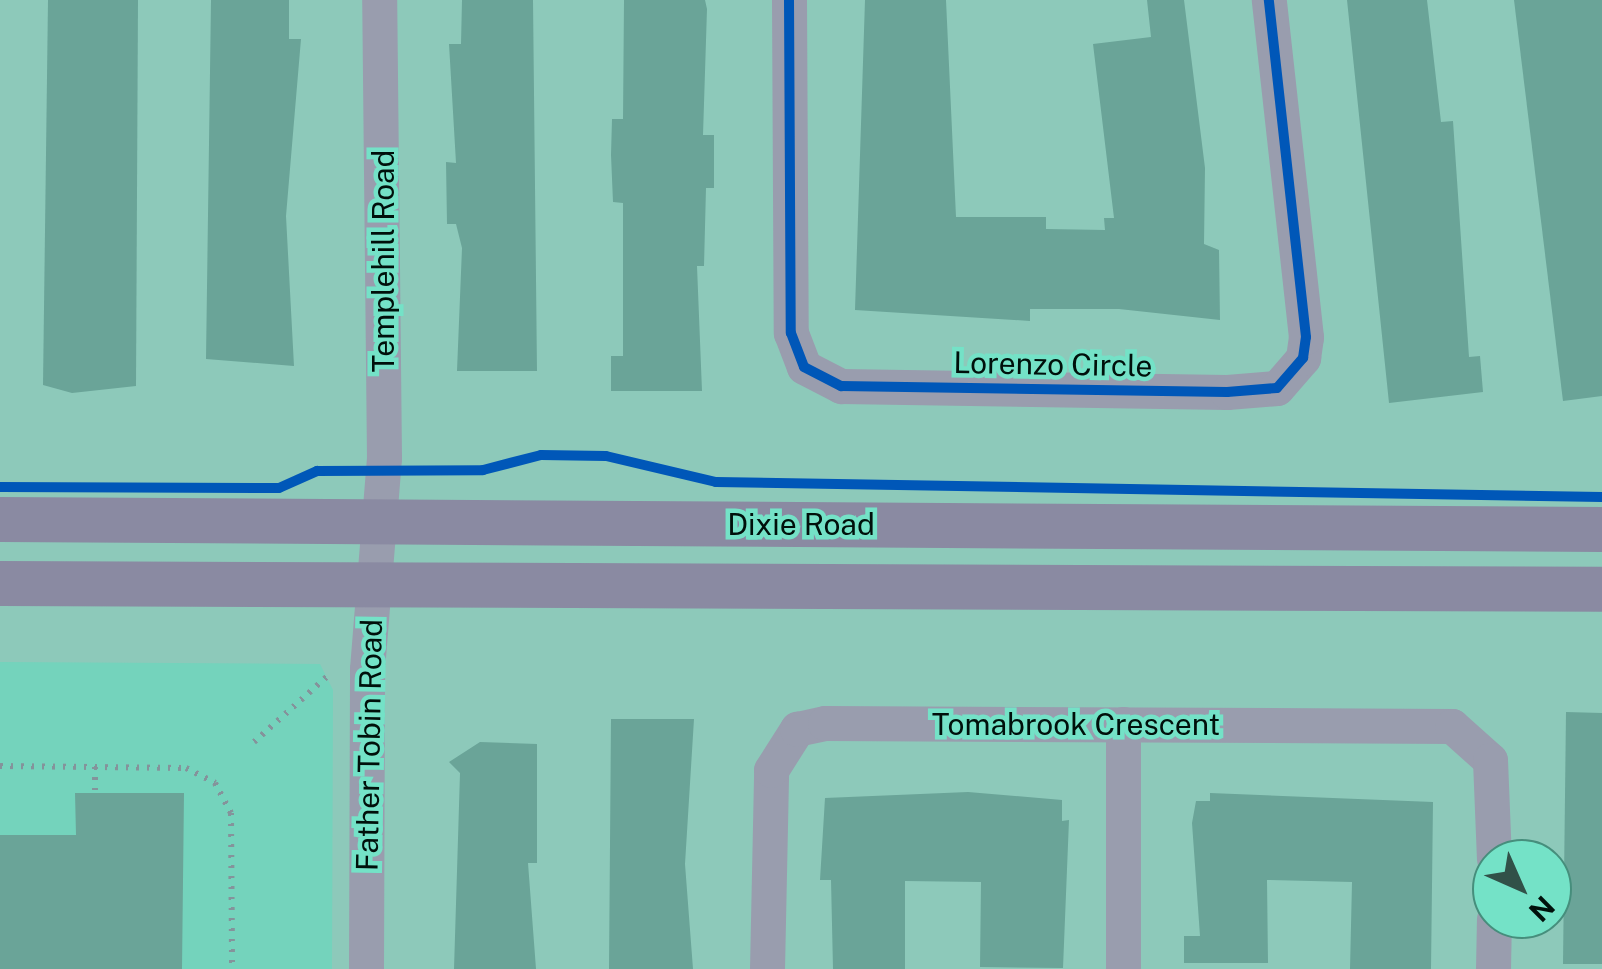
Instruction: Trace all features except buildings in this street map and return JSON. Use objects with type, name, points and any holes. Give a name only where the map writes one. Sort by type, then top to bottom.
[{"type":"main road","name":"Dixie Road","points":[[0,519],[1602,529]]},
{"type":"main road","points":[[0,583],[1602,589]]},
{"type":"street","name":"Templehill Road","points":[[379,0],[379,521]]},
{"type":"street","name":"Lorenzo Circle","points":[[789,0],[791,333],[804,366],[840,386],[1227,392],[1278,388],[1302,358],[1306,337],[1269,0]]},
{"type":"street","name":"Father Tobin Road","points":[[366,969],[374,586],[379,521]]},
{"type":"street","name":"Tomabrook Crescent","points":[[767,969],[771,770],[797,730],[1124,724],[1452,726],[1490,760],[1493,839]]},
{"type":"street","points":[[1123,969],[1124,724]]},
{"type":"street","points":[[1494,939],[1494,969]]},
{"type":"path","points":[[254,742],[331,673]]},
{"type":"path","points":[[0,766],[186,768],[216,781],[231,813],[232,969]]},
{"type":"path","points":[[95,767],[96,794]]},
{"type":"shaded area","points":[[0,662],[320,664],[333,690],[332,969],[0,969]]},
{"type":"cycle path","points":[[789,0],[791,333],[804,367],[841,386],[1227,392],[1277,388],[1303,358],[1306,337],[1269,0]]},
{"type":"cycle path","points":[[0,487],[279,488],[317,471],[483,470],[541,455],[606,456],[716,482],[1602,497]]}]
